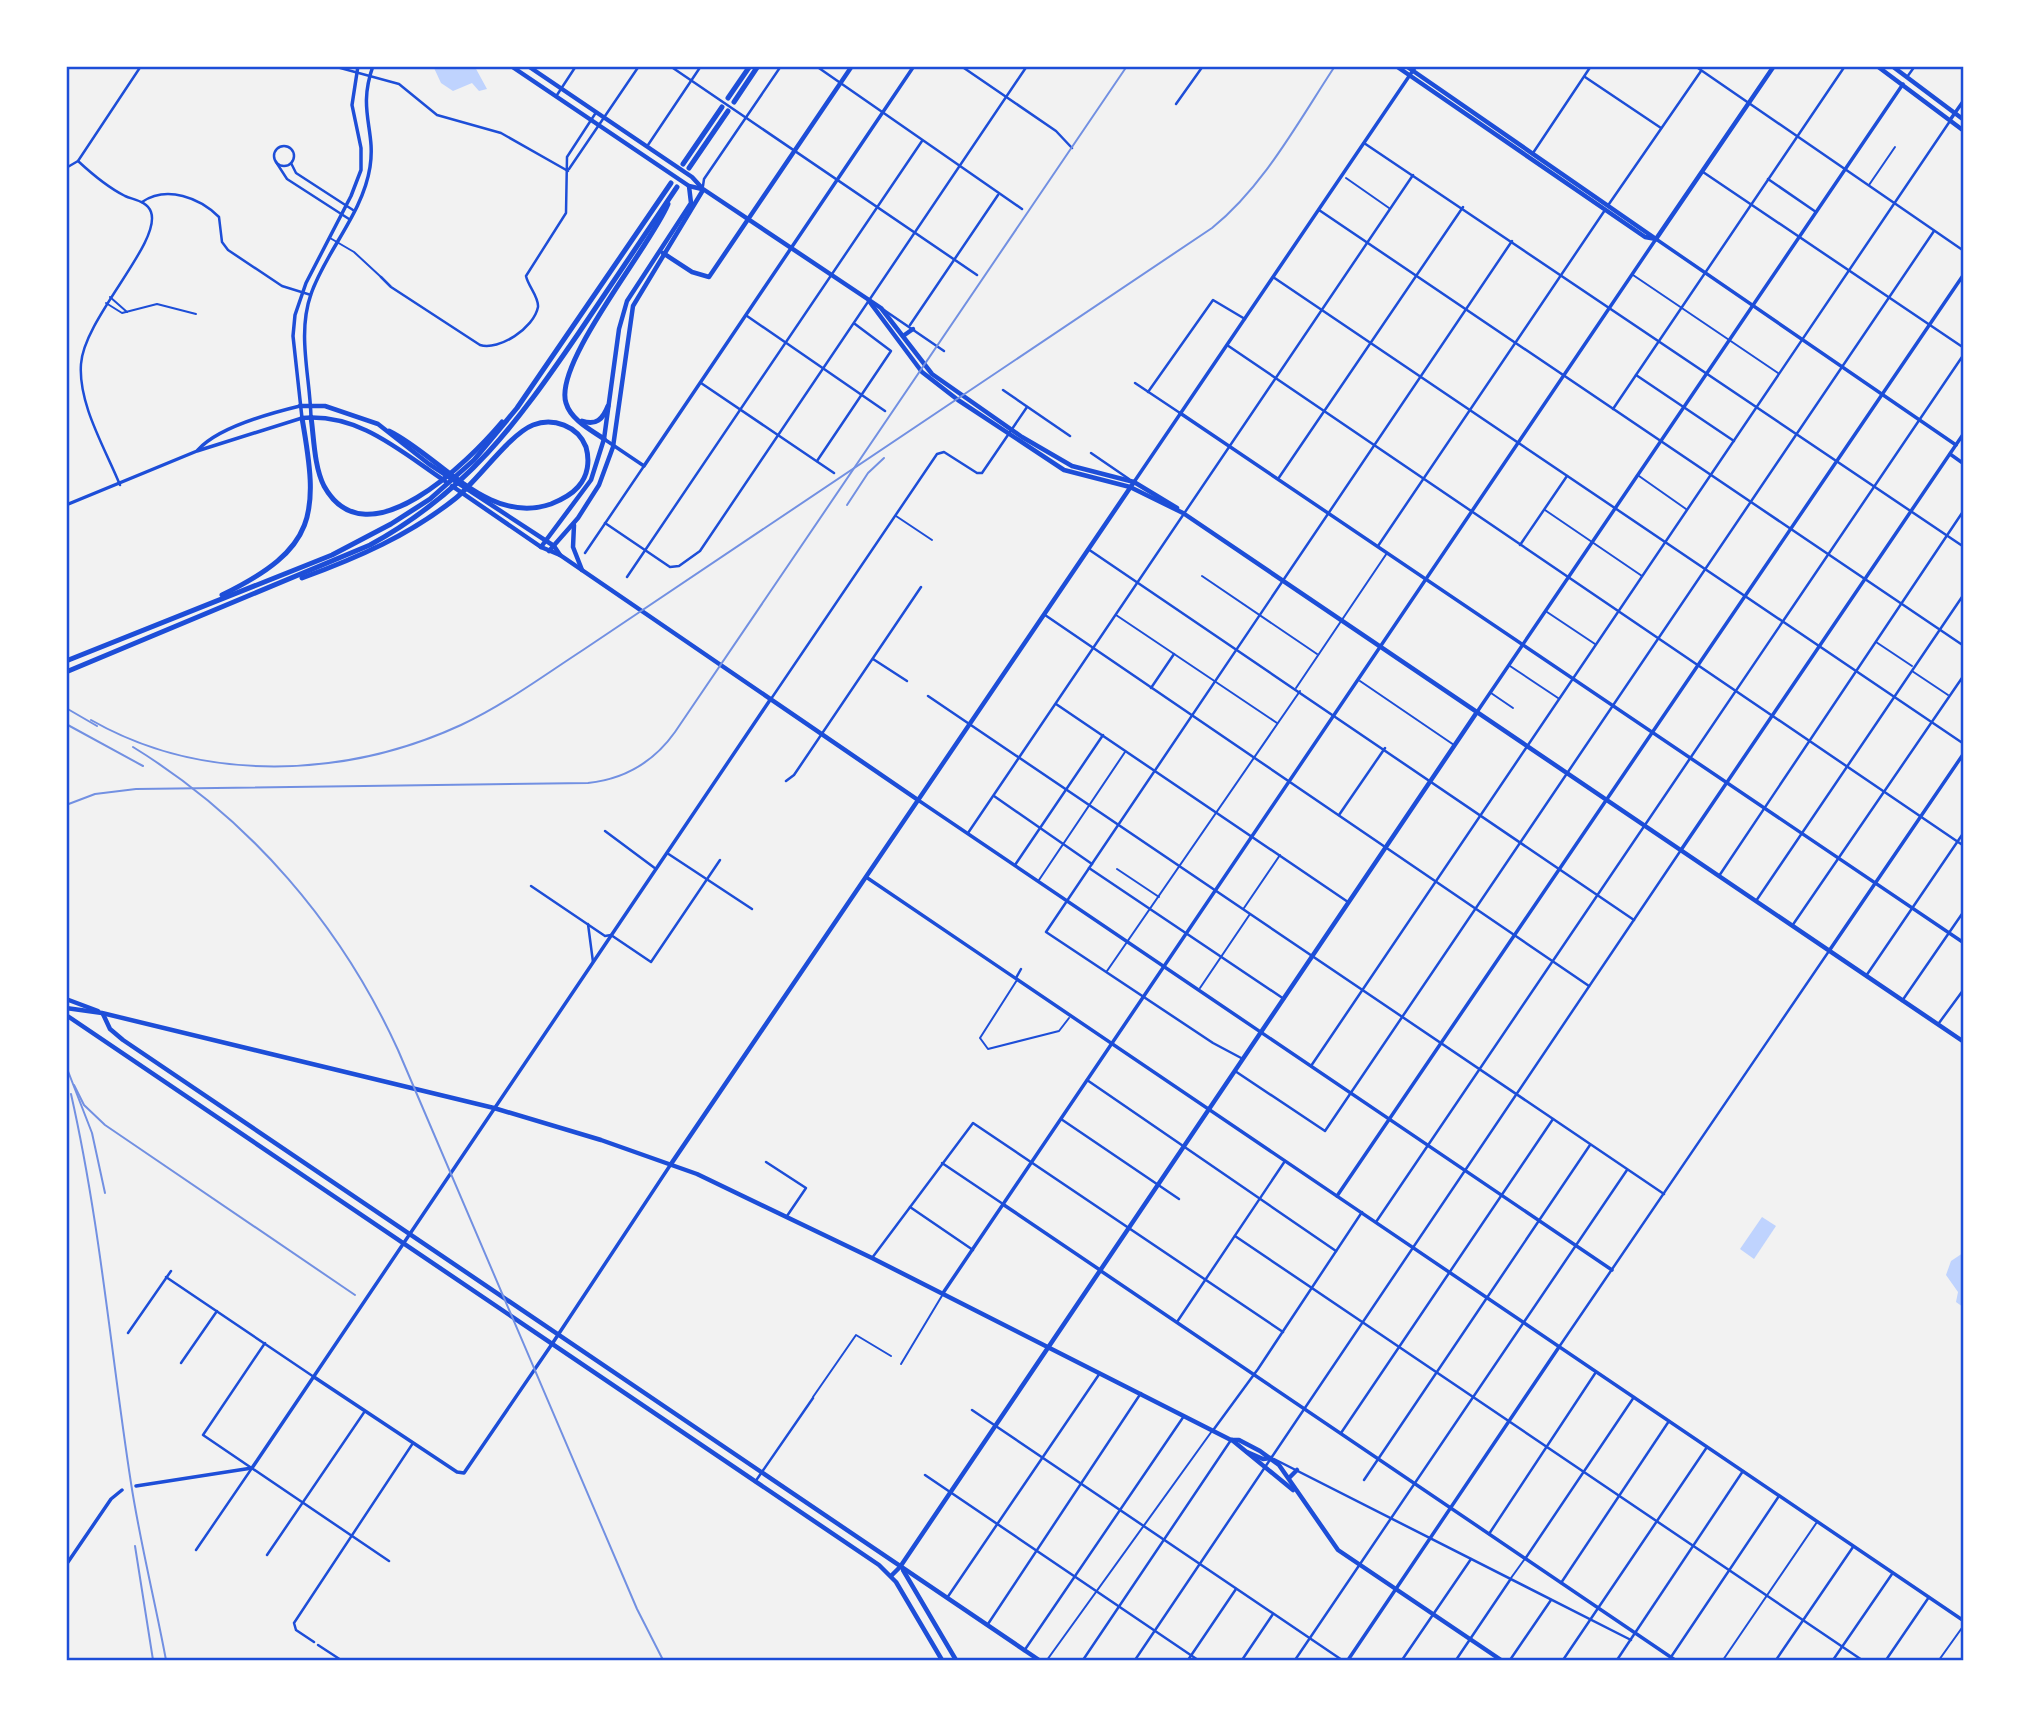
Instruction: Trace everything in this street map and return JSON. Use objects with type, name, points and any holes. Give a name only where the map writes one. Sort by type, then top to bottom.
[{"type":"highway","points":[[750,66],[731,100],[758,66]]},
{"type":"highway","points":[[686,167],[723,106]]},
{"type":"highway","points":[[66,661],[351,546],[391,524],[435,494],[513,414],[673,187]]},
{"type":"highway","points":[[604,439],[578,420],[565,400],[567,381],[597,319],[666,210],[673,187]]},
{"type":"highway","points":[[240,601],[370,544],[411,521],[442,499],[475,469],[521,416],[673,187]]},
{"type":"highway","points":[[578,420],[596,422],[605,415],[608,406]]},
{"type":"highway","points":[[311,417],[324,485],[348,508],[364,513],[388,512],[427,491],[467,464]]},
{"type":"highway","points":[[211,602],[272,565],[302,532],[313,496],[302,418]]},
{"type":"highway","points":[[66,672],[383,545],[448,504],[481,475],[522,432],[541,422],[566,426],[579,436],[587,454],[583,480],[570,495],[545,506],[523,509],[503,505],[485,496],[388,431]]},
{"type":"main road","points":[[511,66],[670,174],[688,185],[703,189]]},
{"type":"main road","points":[[528,66],[692,177],[703,189],[748,220],[881,308],[923,364],[941,382],[1038,447],[1072,466],[1157,493],[1964,1042]]},
{"type":"main road","points":[[661,252],[705,278],[748,220],[852,66]]},
{"type":"main road","points":[[1397,66],[1533,153],[1607,207]]},
{"type":"main road","points":[[1406,66],[1448,99],[1656,239],[1774,66]]},
{"type":"main road","points":[[1877,66],[1964,131]]},
{"type":"main road","points":[[1892,66],[1964,120]]},
{"type":"main road","points":[[549,551],[577,519],[599,485],[613,447],[629,320],[640,289],[691,202],[688,185]]},
{"type":"main road","points":[[541,547],[591,480],[604,439],[622,316],[634,288],[702,195],[703,189]]},
{"type":"main road","points":[[870,301],[914,362],[944,391],[1064,470],[1132,484]]},
{"type":"main road","points":[[903,336],[911,328]]},
{"type":"main road","points":[[300,406],[311,405],[352,413],[388,431],[429,464],[546,540],[560,555]]},
{"type":"main road","points":[[302,418],[348,421],[367,429],[541,547],[560,555],[918,800]]},
{"type":"main road","points":[[671,1164],[1132,484]]},
{"type":"main road","points":[[577,519],[572,540],[583,571]]},
{"type":"main road","points":[[891,1576],[900,1567],[1101,1271],[1477,712]]},
{"type":"main road","points":[[66,999],[102,1013],[110,1029],[122,1040],[1038,1661]]},
{"type":"main road","points":[[66,1008],[102,1013],[494,1108],[708,1178],[1213,1430],[1265,1465],[1297,1494]]},
{"type":"main road","points":[[66,1016],[891,1576],[942,1661]]},
{"type":"main road","points":[[1231,1440],[1239,1440],[1271,1458],[1289,1478],[1333,1545],[1501,1661]]},
{"type":"main road","points":[[1246,1452],[1271,1458]]},
{"type":"main road","points":[[1289,1478],[1297,1470]]},
{"type":"main road","points":[[900,1567],[956,1661]]},
{"type":"street","points":[[66,168],[78,161],[141,66]]},
{"type":"street","points":[[333,66],[399,84],[442,118],[501,133],[569,170]]},
{"type":"street","points":[[66,505],[197,451],[302,418],[293,336],[302,292],[358,181],[362,160],[352,105],[358,66]]},
{"type":"street","points":[[311,417],[304,335],[311,295],[349,219],[370,168],[365,109],[373,66]]},
{"type":"street","points":[[555,98],[576,66]]},
{"type":"street","points":[[569,170],[639,66]]},
{"type":"street","points":[[670,66],[723,106],[736,110],[977,275]]},
{"type":"street","points":[[646,147],[701,66]]},
{"type":"street","points":[[703,189],[704,179],[781,66]]},
{"type":"street","points":[[816,66],[1022,209]]},
{"type":"street","points":[[585,553],[914,66]]},
{"type":"street","points":[[961,66],[1056,131],[1072,148]]},
{"type":"street","points":[[605,523],[673,568],[698,553],[1027,66]]},
{"type":"street","points":[[1176,104],[1203,66]]},
{"type":"street","points":[[1397,66],[1410,75]]},
{"type":"street","points":[[1091,453],[1132,484],[1416,66]]},
{"type":"street","points":[[1533,153],[1591,66]]},
{"type":"street","points":[[1695,66],[1964,251]]},
{"type":"street","points":[[1613,409],[1845,66]]},
{"type":"street","points":[[1908,77],[1915,66]]},
{"type":"street","points":[[1378,546],[1701,71]]},
{"type":"street","points":[[1585,77],[1661,128]]},
{"type":"street","points":[[1477,712],[1903,84]]},
{"type":"street","points":[[1311,1066],[1964,100]]},
{"type":"street","points":[[329,238],[354,252],[389,286],[480,345],[492,347],[513,336],[533,316],[537,302],[526,276],[566,213],[569,170],[567,157],[594,113]]},
{"type":"street","points":[[627,577],[922,141]]},
{"type":"street","points":[[1364,142],[1964,547]]},
{"type":"street","points":[[349,219],[286,178],[275,162],[274,152],[286,146],[293,153],[291,163],[296,173],[353,210]]},
{"type":"street","points":[[1868,186],[1895,148]]},
{"type":"street","points":[[78,161],[103,182],[149,207],[152,215],[149,233],[86,338],[81,377],[87,404],[120,485]]},
{"type":"street","points":[[275,162],[283,166],[291,163]]},
{"type":"street","points":[[1703,172],[1964,348]]},
{"type":"street","points":[[968,833],[1412,175]]},
{"type":"street","points":[[1346,178],[1390,208]]},
{"type":"street","points":[[1768,179],[1816,212]]},
{"type":"street","points":[[911,328],[999,193]]},
{"type":"street","points":[[142,202],[151,198],[189,196],[219,217],[222,242],[228,250],[282,286],[311,295]]},
{"type":"street","points":[[1278,479],[1462,207]]},
{"type":"street","points":[[1319,210],[1964,646]]},
{"type":"street","points":[[1235,1071],[1325,1131],[1934,231]]},
{"type":"street","points":[[901,1364],[943,1293],[1656,239],[1956,445]]},
{"type":"street","points":[[1243,1059],[1213,1044],[1046,932],[1512,241]]},
{"type":"street","points":[[1337,1196],[1964,274]]},
{"type":"street","points":[[1633,275],[1779,374]]},
{"type":"street","points":[[1273,277],[1964,744]]},
{"type":"street","points":[[110,297],[125,307],[127,313]]},
{"type":"street","points":[[1148,392],[1210,303],[1220,302],[1245,318]]},
{"type":"street","points":[[106,303],[127,313],[158,304],[196,314]]},
{"type":"street","points":[[881,308],[944,351]]},
{"type":"street","points":[[745,315],[885,411]]},
{"type":"street","points":[[817,461],[891,348],[855,324]]},
{"type":"street","points":[[1227,345],[1472,509],[1520,545],[1964,846]]},
{"type":"street","points":[[1376,1222],[1964,354]]},
{"type":"street","points":[[1636,375],[1734,441]]},
{"type":"street","points":[[700,382],[834,473]]},
{"type":"street","points":[[1135,383],[1964,943]]},
{"type":"street","points":[[1003,390],[1070,436]]},
{"type":"street","points":[[197,451],[211,439],[249,422],[300,406]]},
{"type":"street","points":[[196,1550],[937,454],[944,452],[977,473],[986,469],[1027,407]]},
{"type":"street","points":[[1135,1661],[1515,1094],[1963,434]]},
{"type":"street","points":[[604,439],[644,467]]},
{"type":"street","points":[[1950,454],[1964,464]]},
{"type":"street","points":[[1637,475],[1687,509]]},
{"type":"street","points":[[1520,545],[1567,476]]},
{"type":"street","points":[[1544,509],[1642,576]]},
{"type":"street","points":[[1719,876],[1964,510]]},
{"type":"street","points":[[895,515],[932,540]]},
{"type":"street","points":[[1088,549],[1335,714],[1634,920]]},
{"type":"street","points":[[1296,688],[1387,553]]},
{"type":"street","points":[[1202,576],[1318,654]]},
{"type":"street","points":[[786,781],[794,775],[822,735],[921,587]]},
{"type":"street","points":[[1756,901],[1964,594]]},
{"type":"street","points":[[1545,611],[1596,645]]},
{"type":"street","points":[[1044,614],[1589,986]]},
{"type":"street","points":[[1115,614],[1278,723]]},
{"type":"street","points":[[1875,641],[1949,696]]},
{"type":"street","points":[[1151,688],[1174,654]]},
{"type":"street","points":[[873,659],[907,681]]},
{"type":"street","points":[[1509,665],[1559,698]]},
{"type":"street","points":[[1793,926],[1964,675]]},
{"type":"street","points":[[1358,679],[1455,746]]},
{"type":"street","points":[[1106,972],[1300,691]]},
{"type":"street","points":[[1490,692],[1513,708]]},
{"type":"street","points":[[928,696],[1664,1194]]},
{"type":"street","points":[[1056,704],[1348,902]]},
{"type":"street","points":[[1016,865],[1103,735]]},
{"type":"street","points":[[1339,816],[1385,748]]},
{"type":"street","points":[[1038,881],[1126,751]]},
{"type":"street","points":[[1348,1661],[1964,753]]},
{"type":"street","points":[[994,796],[1092,864]]},
{"type":"street","points":[[918,800],[1612,1270]]},
{"type":"street","points":[[605,831],[656,869]]},
{"type":"street","points":[[1866,976],[1964,832]]},
{"type":"street","points":[[667,853],[752,909]]},
{"type":"street","points":[[1244,909],[1280,855]]},
{"type":"street","points":[[530,886],[605,936],[611,935],[652,962],[720,860]]},
{"type":"street","points":[[1089,868],[1284,999]]},
{"type":"street","points":[[1117,869],[1160,897]]},
{"type":"street","points":[[866,877],[1929,1597],[1964,1623],[1939,1661]]},
{"type":"street","points":[[1902,1001],[1964,911]]},
{"type":"street","points":[[1199,989],[1250,914]]},
{"type":"street","points":[[587,924],[593,962]]},
{"type":"street","points":[[1021,969],[980,1038],[988,1049],[1059,1031],[1070,1015]]},
{"type":"street","points":[[1938,1025],[1964,989]]},
{"type":"street","points":[[1087,1080],[1336,1251]]},
{"type":"street","points":[[1061,1119],[1179,1199]]},
{"type":"street","points":[[1340,1434],[1553,1119]]},
{"type":"street","points":[[872,1258],[972,1123],[1283,1332]]},
{"type":"street","points":[[1364,1480],[1590,1145]]},
{"type":"street","points":[[1177,1322],[1285,1161]]},
{"type":"street","points":[[766,1162],[806,1188],[787,1216]]},
{"type":"street","points":[[942,1163],[1672,1660],[1779,1496]]},
{"type":"street","points":[[166,1277],[457,1472],[464,1473],[671,1164]]},
{"type":"street","points":[[1295,1661],[1628,1170]]},
{"type":"street","points":[[910,1206],[973,1250]]},
{"type":"street","points":[[1046,1661],[1283,1332],[1362,1212]]},
{"type":"street","points":[[1235,1236],[1862,1661]]},
{"type":"street","points":[[128,1334],[171,1270]]},
{"type":"street","points":[[181,1363],[217,1311]]},
{"type":"street","points":[[755,1482],[856,1335],[891,1356]]},
{"type":"street","points":[[265,1343],[203,1435],[389,1560]]},
{"type":"street","points":[[1489,1534],[1596,1372]]},
{"type":"street","points":[[947,1598],[1100,1373]]},
{"type":"street","points":[[986,1625],[1141,1394]]},
{"type":"street","points":[[1456,1661],[1634,1397]]},
{"type":"street","points":[[972,1410],[1342,1661]]},
{"type":"street","points":[[267,1555],[365,1411]]},
{"type":"street","points":[[1024,1651],[1185,1416]]},
{"type":"street","points":[[1560,1583],[1669,1421]]},
{"type":"street","points":[[1083,1661],[1231,1440]]},
{"type":"street","points":[[341,1661],[296,1630],[294,1623],[414,1443]]},
{"type":"street","points":[[1563,1661],[1707,1447]]},
{"type":"street","points":[[1271,1458],[1632,1640]]},
{"type":"street","points":[[136,1486],[251,1468]]},
{"type":"street","points":[[1617,1661],[1743,1471]]},
{"type":"street","points":[[925,1475],[1198,1661]]},
{"type":"street","points":[[66,1565],[111,1499],[122,1490]]},
{"type":"street","points":[[1723,1661],[1817,1521]]},
{"type":"street","points":[[1776,1661],[1854,1546]]},
{"type":"street","points":[[1402,1661],[1471,1559]]},
{"type":"street","points":[[1833,1661],[1893,1572]]},
{"type":"street","points":[[1188,1661],[1236,1589]]},
{"type":"street","points":[[1886,1661],[1929,1597]]},
{"type":"street","points":[[1510,1661],[1551,1600]]},
{"type":"street","points":[[1242,1661],[1273,1614]]},
{"type":"water","points":[[404,67],[475,67],[487,89],[479,91],[472,83],[453,91],[441,83],[434,68]]},
{"type":"water","points":[[1762,1217],[1776,1226],[1754,1259],[1740,1249]]},
{"type":"water","points":[[1963,1253],[1963,1307],[1956,1302],[1958,1292],[1946,1275],[1951,1261]]},
{"type":"railway","points":[[66,805],[95,794],[136,789],[588,783],[614,778],[648,761],[675,732],[1127,66]]},
{"type":"railway","points":[[91,720],[134,741],[180,755],[227,764],[275,766],[323,764],[370,756],[417,743],[477,717],[538,680],[1212,228],[1231,211],[1264,173],[1335,66]]},
{"type":"railway","points":[[847,505],[868,473],[884,458]]},
{"type":"railway","points":[[66,708],[97,726]]},
{"type":"railway","points":[[66,724],[143,766]]},
{"type":"railway","points":[[133,747],[216,807],[288,879],[320,918],[375,1004],[398,1050],[637,1609],[663,1660]]},
{"type":"railway","points":[[66,1066],[92,1133],[105,1193]]},
{"type":"railway","points":[[74,1085],[84,1105],[105,1125],[355,1295]]},
{"type":"railway","points":[[71,1094],[90,1191],[135,1505],[166,1660]]},
{"type":"railway","points":[[135,1546],[153,1660]]}]
